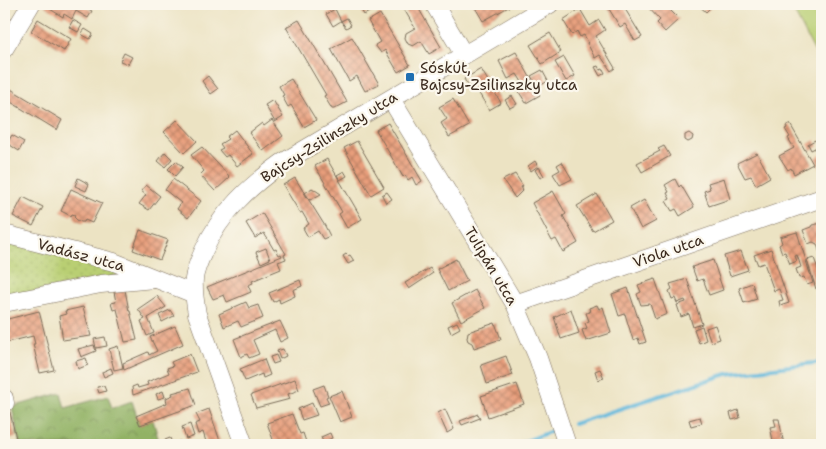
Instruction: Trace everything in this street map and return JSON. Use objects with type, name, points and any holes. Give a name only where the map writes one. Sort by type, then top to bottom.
[{"type":"street","points":[[4,49],[30,4]]},
{"type":"street","points":[[434,4],[464,55]]},
{"type":"street","name":"Bajcsy-Zsilinszky utca","points":[[244,445],[197,314],[194,294],[194,277],[207,243],[230,207],[263,177],[289,159],[550,4]]},
{"type":"street","name":"Tulipán utca","points":[[391,99],[515,304],[538,358],[567,445]]},
{"type":"street","name":"Viola utca","points":[[515,304],[822,198]]},
{"type":"street","name":"Vadász utca","points":[[4,234],[114,262],[194,294]]},
{"type":"street","name":"Vadász utca","points":[[4,303],[101,284],[156,279]]},
{"type":"green space","points":[[795,4],[822,4],[822,66],[792,8]]},
{"type":"green space","points":[[4,239],[129,273],[4,298]]},
{"type":"green space","points":[[61,393],[65,408],[108,396],[112,408],[132,401],[140,425],[153,420],[160,445],[20,445],[12,407]]},
{"type":"building","points":[[46,4],[80,4],[92,11],[88,18],[76,11],[72,19],[64,14],[63,17],[45,6]]},
{"type":"building","points":[[371,4],[374,9],[364,15],[359,6]]},
{"type":"building","points":[[401,4],[416,4],[441,47],[429,54],[421,41],[413,46],[408,44],[405,38],[406,33],[415,28]]},
{"type":"building","points":[[473,4],[514,4],[483,21]]},
{"type":"building","points":[[606,4],[622,4],[642,37],[635,41],[625,24],[620,27]]},
{"type":"building","points":[[645,4],[664,4],[679,19],[665,32],[657,23],[660,20]]},
{"type":"building","points":[[697,4],[714,4],[706,12]]},
{"type":"building","points":[[335,9],[341,21],[333,26],[326,14]]},
{"type":"building","points":[[580,9],[590,26],[599,20],[605,30],[596,36],[615,68],[611,71],[600,55],[595,58],[584,35],[580,37],[577,31],[572,35],[563,20]]},
{"type":"building","points":[[380,14],[410,65],[398,72],[385,50],[381,53],[375,45],[380,42],[368,21]]},
{"type":"building","points":[[347,18],[351,25],[346,28],[341,21]]},
{"type":"building","points":[[38,19],[71,39],[64,51],[31,31]]},
{"type":"building","points":[[73,20],[82,25],[78,32],[69,27]]},
{"type":"building","points":[[299,20],[347,102],[334,109],[332,109],[324,96],[326,95],[286,27]]},
{"type":"building","points":[[85,29],[93,34],[90,39],[81,34]]},
{"type":"building","points":[[550,33],[561,52],[542,64],[530,45]]},
{"type":"building","points":[[352,37],[379,84],[365,91],[357,76],[349,81],[331,49]]},
{"type":"building","points":[[516,52],[540,95],[526,103],[519,92],[522,90],[519,83],[522,82],[517,74],[508,79],[499,61]]},
{"type":"building","points":[[124,53],[132,57],[128,64],[120,61]]},
{"type":"building","points":[[564,57],[575,76],[566,81],[555,62]]},
{"type":"building","points":[[598,66],[605,73],[600,76],[595,67]]},
{"type":"building","points":[[481,69],[501,103],[489,110],[477,90],[475,92],[471,86],[469,87],[464,79]]},
{"type":"building","points":[[542,70],[548,81],[538,87],[531,76]]},
{"type":"building","points":[[208,76],[218,89],[211,94],[202,81]]},
{"type":"building","points":[[291,79],[316,120],[304,127],[291,105],[288,107],[279,86]]},
{"type":"building","points":[[4,85],[62,120],[57,130],[9,101],[4,110]]},
{"type":"building","points":[[512,96],[517,104],[510,108],[505,100]]},
{"type":"building","points":[[453,99],[469,126],[449,137],[441,123],[447,119],[439,107]]},
{"type":"building","points":[[273,100],[283,117],[275,122],[265,105]]},
{"type":"building","points":[[177,120],[197,141],[184,153],[164,132]]},
{"type":"building","points":[[272,120],[283,136],[263,151],[249,133],[262,123],[264,126]]},
{"type":"building","points":[[388,123],[422,181],[416,185],[412,177],[408,180],[405,175],[403,177],[376,130]]},
{"type":"building","points":[[790,124],[813,164],[794,174],[791,168],[788,170],[779,156],[794,148],[785,129]]},
{"type":"building","points":[[235,130],[253,154],[237,166],[228,155],[225,157],[219,150],[223,148],[220,144],[228,139],[226,137]]},
{"type":"building","points":[[689,133],[693,136],[692,140],[688,142],[685,140],[685,135]]},
{"type":"building","points":[[12,135],[24,142],[19,151],[7,143]]},
{"type":"building","points":[[815,140],[819,146],[811,150],[808,144]]},
{"type":"building","points":[[357,141],[384,187],[371,195],[344,148]]},
{"type":"building","points":[[664,146],[670,156],[642,172],[637,163],[660,151],[658,149]]},
{"type":"building","points":[[202,147],[230,177],[215,191],[200,175],[204,171],[191,155]]},
{"type":"building","points":[[165,152],[172,159],[165,167],[158,161]]},
{"type":"building","points":[[757,153],[770,177],[756,185],[751,176],[745,178],[737,163]]},
{"type":"building","points":[[822,154],[822,171],[815,158]]},
{"type":"building","points":[[327,159],[362,219],[347,228],[339,214],[342,212],[315,166]]},
{"type":"building","points":[[176,161],[183,167],[175,176],[168,169]]},
{"type":"building","points":[[535,161],[538,166],[531,171],[528,166]]},
{"type":"building","points":[[562,162],[572,179],[560,185],[553,174],[560,170],[557,165]]},
{"type":"building","points":[[539,167],[544,176],[540,178],[535,170]]},
{"type":"building","points":[[344,171],[347,176],[340,180],[337,175]]},
{"type":"building","points":[[515,174],[523,186],[521,187],[523,190],[515,198],[503,180]]},
{"type":"building","points":[[78,178],[89,184],[86,191],[75,186]]},
{"type":"building","points":[[295,178],[330,236],[323,239],[318,231],[308,237],[303,228],[309,224],[283,185]]},
{"type":"building","points":[[724,178],[730,199],[709,206],[704,191],[710,189],[708,183]]},
{"type":"building","points":[[173,179],[201,201],[188,218],[177,209],[181,203],[165,190]]},
{"type":"building","points":[[675,179],[679,187],[681,185],[694,207],[680,216],[676,209],[672,211],[666,201],[670,199],[665,185]]},
{"type":"building","points":[[146,185],[160,196],[149,210],[139,204],[146,195],[141,191]]},
{"type":"building","points":[[312,188],[321,194],[310,200],[305,193]]},
{"type":"building","points":[[71,189],[102,203],[92,223],[85,220],[81,222],[74,217],[75,215],[72,214],[71,216],[61,211]]},
{"type":"building","points":[[553,191],[566,214],[563,216],[578,243],[563,252],[556,239],[552,241],[532,203]]},
{"type":"building","points":[[387,192],[392,199],[386,203],[382,195]]},
{"type":"building","points":[[597,194],[612,220],[593,231],[577,206]]},
{"type":"building","points":[[23,197],[43,207],[33,226],[13,216]]},
{"type":"building","points":[[644,200],[656,221],[641,229],[630,208]]},
{"type":"building","points":[[262,213],[286,254],[284,255],[286,259],[278,262],[281,269],[252,281],[253,283],[248,285],[251,292],[227,302],[224,295],[213,299],[207,287],[282,256],[281,254],[279,255],[276,249],[274,250],[264,233],[255,238],[246,223]]},
{"type":"building","points":[[822,223],[822,260],[817,244],[813,242],[808,244],[803,230],[812,225]]},
{"type":"building","points":[[140,230],[168,240],[160,260],[133,250]]},
{"type":"building","points":[[797,232],[813,283],[807,285],[804,277],[799,278],[796,269],[801,267],[797,255],[795,256],[797,261],[790,264],[785,252],[782,253],[779,245],[782,243],[780,237]]},
{"type":"building","points":[[266,248],[270,259],[261,263],[256,252]]},
{"type":"building","points":[[771,249],[789,303],[780,306],[779,301],[783,300],[779,289],[774,291],[764,263],[758,265],[754,255]]},
{"type":"building","points":[[741,251],[748,270],[730,276],[724,256]]},
{"type":"building","points":[[346,254],[350,255],[354,261],[348,264],[343,256]]},
{"type":"building","points":[[814,258],[822,280],[822,287],[816,289],[807,260]]},
{"type":"building","points":[[456,259],[467,281],[448,291],[437,269]]},
{"type":"building","points":[[713,260],[723,290],[709,295],[703,279],[697,281],[692,267]]},
{"type":"building","points":[[430,268],[433,273],[409,289],[405,283]]},
{"type":"building","points":[[655,279],[667,314],[655,319],[650,304],[641,305],[637,294],[641,292],[638,285]]},
{"type":"building","points":[[687,279],[702,324],[693,327],[689,314],[681,317],[677,305],[686,302],[685,300],[677,303],[675,298],[672,299],[669,291],[672,289],[670,284]]},
{"type":"building","points":[[300,280],[302,286],[293,290],[295,296],[280,303],[279,299],[273,302],[269,293]]},
{"type":"building","points":[[752,283],[757,299],[744,303],[739,288]]},
{"type":"building","points":[[628,288],[646,342],[640,344],[638,338],[633,340],[625,314],[619,316],[612,294]]},
{"type":"building","points":[[125,290],[137,340],[125,342],[117,309],[113,310],[111,303],[116,302],[114,292]]},
{"type":"building","points":[[475,290],[485,308],[461,321],[452,303]]},
{"type":"building","points":[[157,296],[166,307],[148,318],[154,333],[147,336],[141,321],[145,319],[138,309]]},
{"type":"building","points":[[246,302],[249,308],[258,305],[263,318],[241,327],[238,321],[224,327],[219,314]]},
{"type":"building","points":[[597,305],[599,309],[603,307],[611,333],[586,341],[582,330],[587,328],[585,323],[589,321],[586,313],[590,312],[589,308]]},
{"type":"building","points":[[83,307],[91,336],[63,340],[59,316],[66,314],[65,311]]},
{"type":"building","points":[[571,309],[579,333],[561,339],[554,317]]},
{"type":"building","points":[[170,310],[174,316],[162,322],[159,315]]},
{"type":"building","points":[[39,311],[54,370],[40,373],[33,336],[4,343],[4,320]]},
{"type":"building","points":[[280,321],[288,338],[280,342],[275,330],[253,340],[259,354],[249,358],[247,354],[241,357],[234,339]]},
{"type":"building","points":[[457,322],[460,328],[451,333],[448,326]]},
{"type":"building","points":[[495,323],[501,339],[474,348],[472,343],[468,341],[468,332]]},
{"type":"building","points":[[715,325],[720,339],[711,342],[706,328]]},
{"type":"building","points":[[175,326],[183,344],[124,370],[123,363],[148,352],[149,355],[157,351],[150,337]]},
{"type":"building","points":[[702,326],[706,340],[699,343],[694,329]]},
{"type":"building","points":[[105,337],[107,346],[96,348],[94,339]]},
{"type":"building","points":[[94,345],[96,351],[81,357],[78,349]]},
{"type":"building","points":[[118,346],[123,368],[114,370],[109,349]]},
{"type":"building","points":[[283,349],[286,356],[280,359],[277,351]]},
{"type":"building","points":[[190,354],[197,372],[133,395],[132,387],[137,385],[138,388],[148,385],[147,382],[169,373],[167,368],[173,366],[171,362]]},
{"type":"building","points":[[276,355],[279,362],[273,364],[270,357]]},
{"type":"building","points":[[506,356],[513,375],[487,384],[481,365]]},
{"type":"building","points":[[86,358],[88,365],[78,369],[76,361]]},
{"type":"building","points":[[264,359],[270,375],[263,378],[262,374],[245,381],[240,369]]},
{"type":"building","points":[[111,368],[113,373],[104,377],[102,372]]},
{"type":"building","points":[[600,369],[604,378],[598,380],[595,371]]},
{"type":"building","points":[[295,379],[299,390],[288,394],[290,399],[256,408],[251,395]]},
{"type":"building","points":[[517,384],[524,404],[488,417],[481,396]]},
{"type":"building","points":[[324,385],[329,403],[320,406],[313,389]]},
{"type":"building","points":[[104,386],[106,391],[99,393],[97,387]]},
{"type":"building","points":[[190,388],[196,405],[140,425],[136,416],[167,403],[166,398],[173,395],[172,393]]},
{"type":"building","points":[[163,391],[165,397],[158,399],[156,394]]},
{"type":"building","points":[[342,391],[352,417],[340,422],[329,396]]},
{"type":"building","points":[[312,403],[317,415],[302,420],[298,409]]},
{"type":"building","points":[[9,408],[16,438],[7,440],[4,409]]},
{"type":"building","points":[[209,409],[220,441],[207,445],[203,432],[198,434],[195,424],[200,422],[196,414]]},
{"type":"building","points":[[445,409],[454,429],[447,433],[438,413]]},
{"type":"building","points":[[738,410],[740,418],[732,420],[730,413]]},
{"type":"building","points":[[292,414],[300,434],[303,433],[306,442],[298,445],[275,445],[267,423]]},
{"type":"building","points":[[478,414],[480,418],[462,425],[460,421]]},
{"type":"building","points":[[700,417],[702,423],[691,426],[689,420]]},
{"type":"building","points":[[774,419],[779,419],[784,445],[774,445],[770,427],[776,426]]},
{"type":"building","points":[[190,424],[194,436],[186,439],[182,427]]},
{"type":"building","points":[[330,433],[332,438],[323,442],[321,437]]},
{"type":"building","points":[[170,438],[172,443],[180,441],[181,445],[166,445],[165,440]]},
{"type":"waterway","points":[[573,424],[727,374],[822,362]]},
{"type":"waterway","points":[[515,445],[552,431]]},
{"type":"place","name":"Sóskút, Bajcsy-Zsilinszky utca","points":[[410,77]]}]
